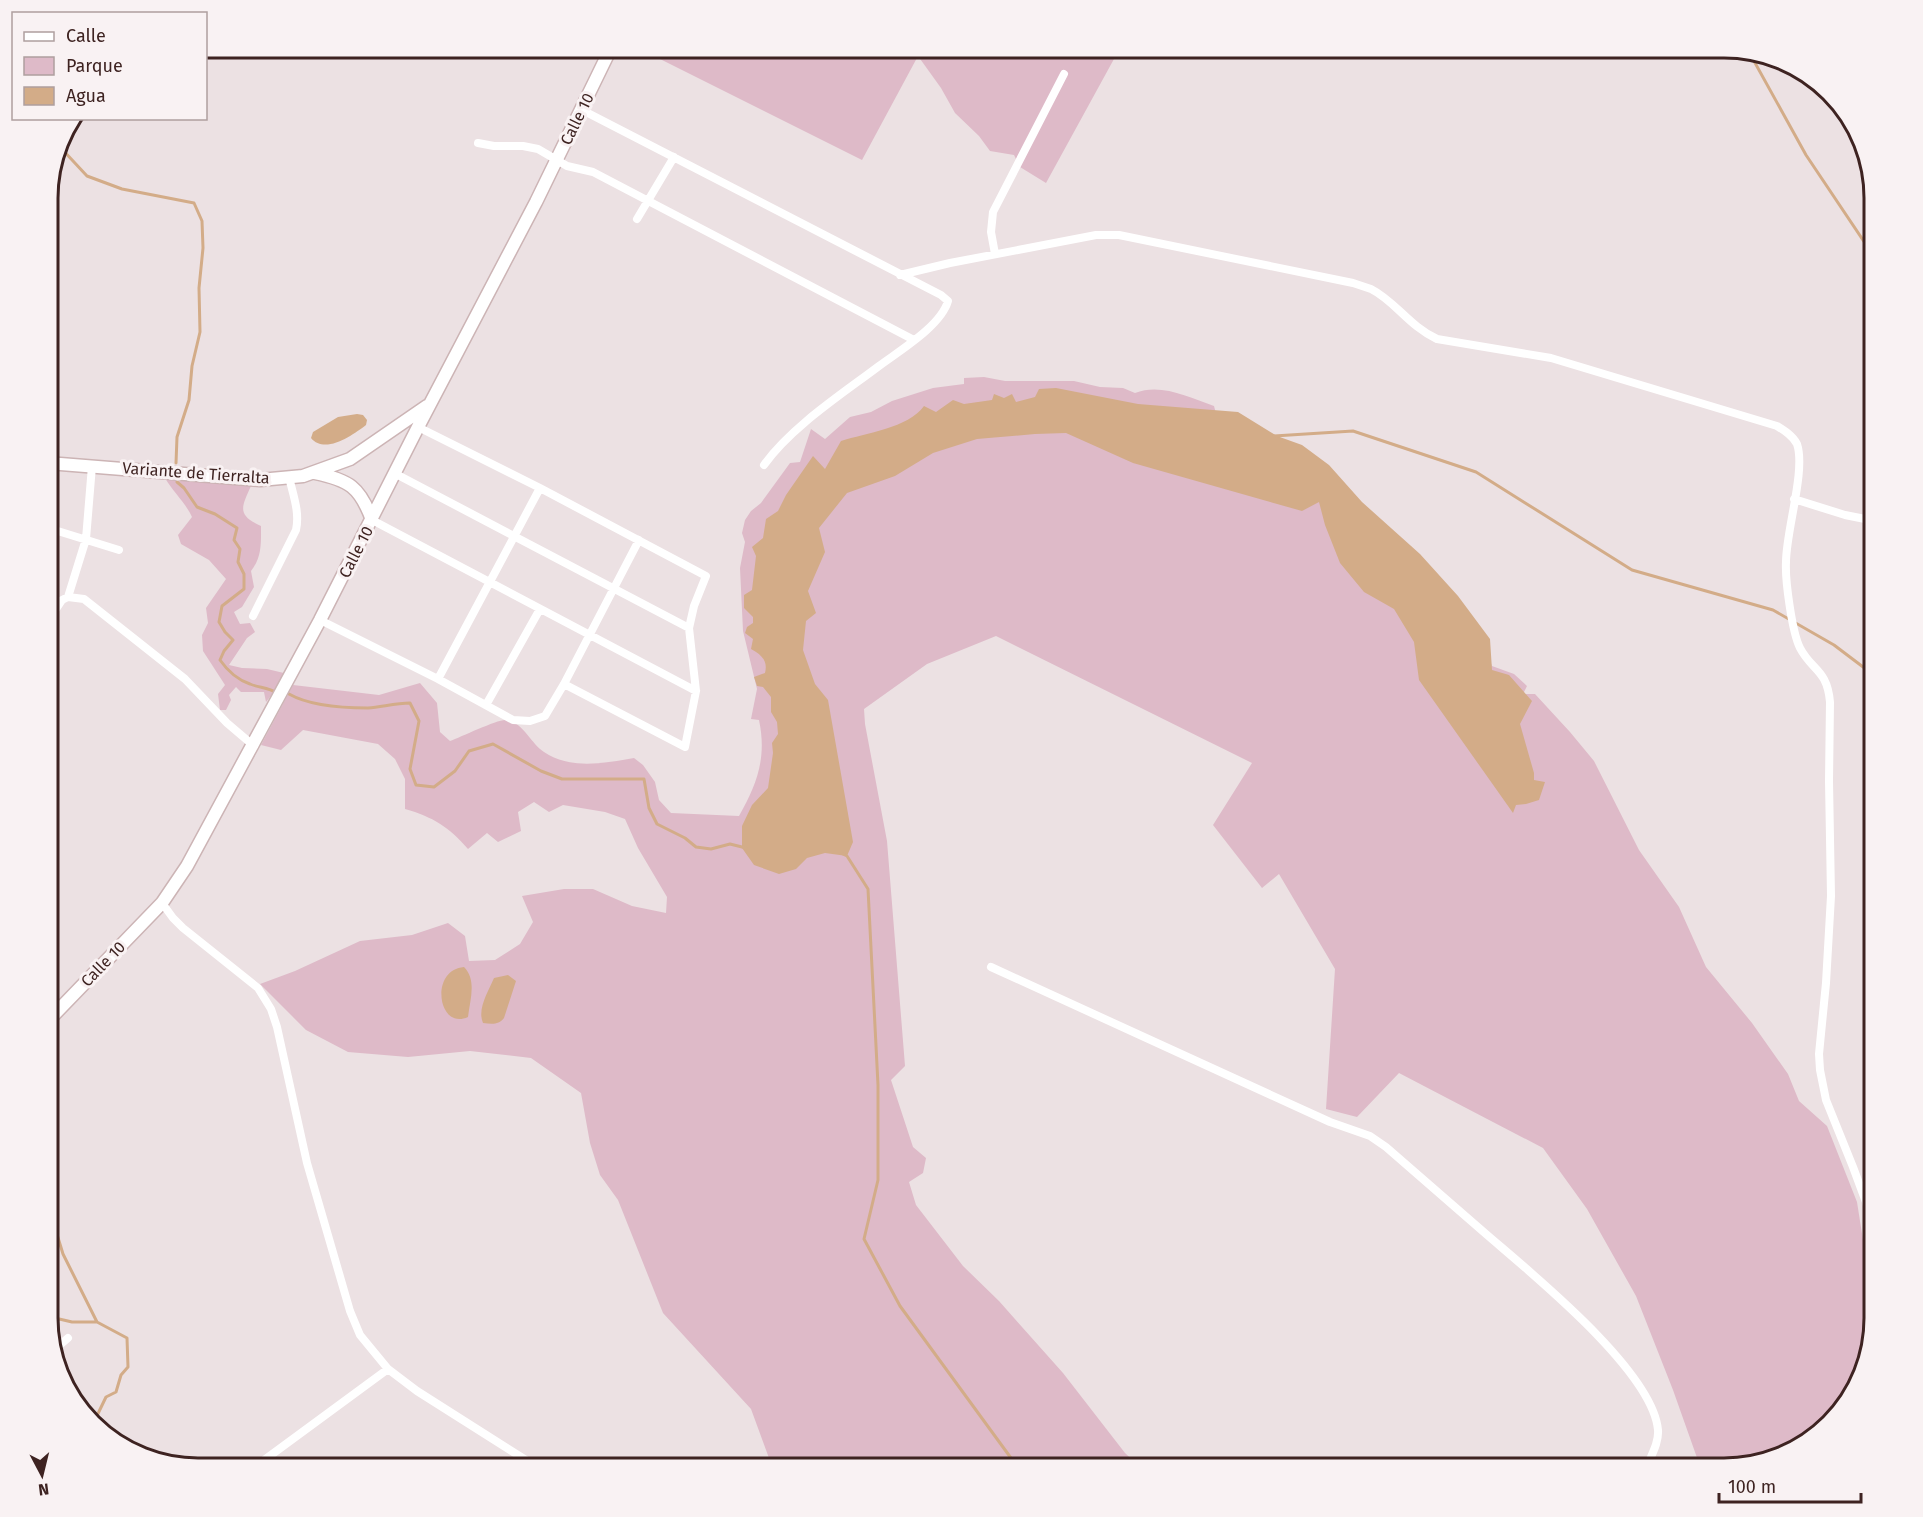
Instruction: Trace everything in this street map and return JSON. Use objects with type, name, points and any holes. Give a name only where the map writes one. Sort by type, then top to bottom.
[{"type":"main road","name":"Calle 10","points":[[59,1010],[162,903],[188,866],[254,746],[372,520],[394,473],[536,202],[606,58]]},
{"type":"main road","name":"Variante de Tierralta","points":[[59,464],[260,480],[314,473],[350,459],[431,404]]},
{"type":"main road","points":[[314,473],[350,483],[359,492],[372,520]]},
{"type":"street","points":[[995,255],[992,232],[993,212],[1064,74]]},
{"type":"street","points":[[582,110],[941,295],[948,301],[946,309],[928,329],[799,428],[764,465]]},
{"type":"street","points":[[478,143],[494,146],[523,146],[538,150],[567,166],[593,172],[914,340]]},
{"type":"street","points":[[637,219],[674,157]]},
{"type":"street","points":[[900,275],[1096,235],[1119,236],[1353,283],[1372,290],[1412,324],[1437,339],[1551,358],[1777,426],[1790,434],[1796,443],[1799,470],[1785,565],[1794,636],[1801,651],[1824,676],[1830,702],[1831,896],[1819,1054],[1822,1085],[1864,1198]]},
{"type":"street","points":[[418,427],[540,488],[706,576],[688,628],[696,691],[685,747],[564,684]]},
{"type":"street","points":[[68,597],[86,538],[92,466]]},
{"type":"street","points":[[394,473],[688,628]]},
{"type":"street","points":[[253,616],[296,530],[298,520],[289,477]]},
{"type":"street","points":[[438,679],[540,488]]},
{"type":"street","points":[[1794,499],[1864,519]]},
{"type":"street","points":[[372,520],[696,691]]},
{"type":"street","points":[[59,531],[119,550]]},
{"type":"street","points":[[320,620],[438,679],[513,720],[530,721],[545,716],[639,540]]},
{"type":"street","points":[[59,604],[68,597],[84,599],[185,679],[227,723],[254,746]]},
{"type":"street","points":[[486,705],[540,609]]},
{"type":"street","points":[[162,903],[172,918],[183,928],[258,988],[271,1009],[307,1163],[350,1311],[360,1335],[388,1369],[417,1391],[523,1458]]},
{"type":"street","points":[[991,967],[1330,1122],[1370,1136],[1386,1147],[1563,1300],[1632,1375],[1646,1396],[1655,1417],[1658,1432],[1656,1446],[1651,1458]]},
{"type":"street","points":[[61,1344],[68,1338]]},
{"type":"street","points":[[267,1458],[388,1369]]},
{"type":"green space","points":[[660,58],[917,58],[862,160]]},
{"type":"green space","points":[[919,58],[1115,58],[1046,183],[1020,167],[1014,155],[990,151],[979,136],[955,113],[941,88]]},
{"type":"green space","points":[[984,377],[1005,381],[1074,381],[1100,387],[1123,388],[1135,393],[1145,390],[1165,390],[1214,406],[1219,425],[1305,473],[1486,649],[1492,666],[1514,674],[1527,686],[1523,694],[1535,694],[1594,761],[1639,850],[1679,907],[1706,967],[1752,1023],[1788,1074],[1799,1101],[1827,1126],[1857,1202],[1864,1246],[1862,1346],[1846,1388],[1830,1411],[1810,1430],[1795,1440],[1752,1456],[1697,1458],[1636,1296],[1587,1209],[1543,1148],[1399,1073],[1357,1117],[1326,1109],[1335,969],[1279,874],[1262,888],[1213,825],[1252,763],[996,636],[927,664],[864,709],[887,841],[905,1066],[891,1080],[913,1147],[926,1158],[923,1173],[909,1182],[916,1205],[963,1266],[999,1301],[1063,1373],[1130,1458],[769,1458],[751,1409],[663,1313],[618,1200],[600,1175],[590,1143],[581,1093],[531,1058],[470,1051],[408,1057],[348,1052],[306,1030],[260,984],[295,971],[360,941],[412,935],[448,923],[465,936],[469,961],[495,960],[520,944],[533,922],[522,896],[564,889],[593,889],[632,906],[666,913],[667,897],[638,848],[625,819],[605,812],[563,805],[549,812],[534,802],[518,812],[521,831],[498,842],[487,833],[468,849],[440,824],[405,809],[405,779],[395,759],[378,744],[303,730],[281,750],[261,745],[293,685],[379,695],[420,683],[437,703],[440,732],[450,741],[506,720],[517,725],[539,748],[554,758],[588,764],[634,758],[643,765],[655,782],[659,800],[671,813],[739,816],[751,793],[759,770],[762,747],[759,720],[751,719],[757,689],[743,631],[740,568],[745,542],[742,533],[745,520],[761,503],[790,463],[800,462],[811,429],[825,439],[850,417],[871,412],[892,401],[933,388],[964,384],[964,378]]},
{"type":"green space","points":[[165,478],[251,486],[243,510],[248,518],[261,526],[260,550],[251,571],[254,587],[242,607],[234,612],[240,624],[250,623],[255,632],[247,638],[229,665],[288,674],[266,702],[264,692],[241,692],[236,687],[229,695],[231,700],[226,710],[220,710],[218,694],[225,685],[203,651],[202,635],[208,623],[206,608],[226,579],[209,560],[181,544],[178,535],[192,517]]},
{"type":"water","points":[[1056,388],[1138,404],[1238,412],[1277,436],[1302,445],[1329,465],[1362,502],[1420,554],[1458,596],[1490,639],[1492,670],[1509,675],[1532,701],[1520,724],[1534,780],[1545,782],[1539,800],[1516,805],[1513,813],[1419,680],[1414,642],[1394,609],[1364,592],[1340,563],[1325,525],[1319,502],[1302,511],[1133,463],[1066,433],[1035,434],[977,439],[933,453],[895,476],[847,493],[819,528],[825,552],[808,591],[816,613],[806,621],[803,650],[815,684],[828,700],[853,842],[847,856],[825,853],[807,858],[796,869],[779,874],[754,865],[742,848],[742,826],[752,805],[768,788],[773,753],[772,743],[778,734],[777,722],[771,712],[771,697],[763,687],[757,686],[754,677],[765,673],[765,662],[751,649],[753,639],[745,633],[747,627],[753,623],[753,617],[744,608],[744,595],[752,590],[756,556],[752,547],[763,538],[766,519],[778,511],[786,495],[813,456],[825,469],[841,441],[897,425],[908,420],[924,406],[936,412],[953,400],[964,404],[992,400],[994,394],[1004,398],[1012,394],[1016,402],[1035,397],[1039,389]]},
{"type":"water","points":[[363,415],[367,420],[366,425],[347,438],[324,445],[311,438],[313,432],[338,417]]},
{"type":"water","points":[[464,967],[472,984],[471,997],[468,1017],[458,1019],[450,1016],[444,1008],[442,988],[446,978],[453,971]]},
{"type":"water","points":[[508,975],[516,981],[504,1018],[498,1023],[483,1023],[482,1006],[494,978]]},
{"type":"waterway","points":[[1754,62],[1806,155],[1864,242]]},
{"type":"waterway","points":[[66,153],[87,176],[122,189],[194,203],[202,221],[200,332],[192,366],[189,400],[177,437],[176,463]]},
{"type":"waterway","points":[[1274,436],[1353,431],[1476,472],[1632,570],[1773,610],[1834,645],[1864,668]]},
{"type":"waterway","points":[[177,482],[197,507],[215,514],[237,528],[234,540],[240,549],[238,562],[244,574],[244,589],[222,606],[219,622],[233,640],[220,660],[241,680],[277,693]]},
{"type":"waterway","points":[[289,694],[317,704],[338,707],[368,708],[410,703],[419,721],[410,769],[416,785],[434,787],[455,771],[469,751],[493,744],[541,771],[562,779],[644,779],[649,808],[657,824],[685,838],[696,847],[711,849],[730,844],[746,848]]},
{"type":"waterway","points":[[843,854],[847,856],[868,889],[878,1085],[878,1180],[864,1239],[900,1306],[1011,1458]]},
{"type":"waterway","points":[[59,1241],[63,1254],[97,1322],[127,1338],[128,1367],[121,1375],[116,1392],[106,1397],[97,1415]]},
{"type":"waterway","points":[[59,1319],[72,1322],[97,1322]]}]
